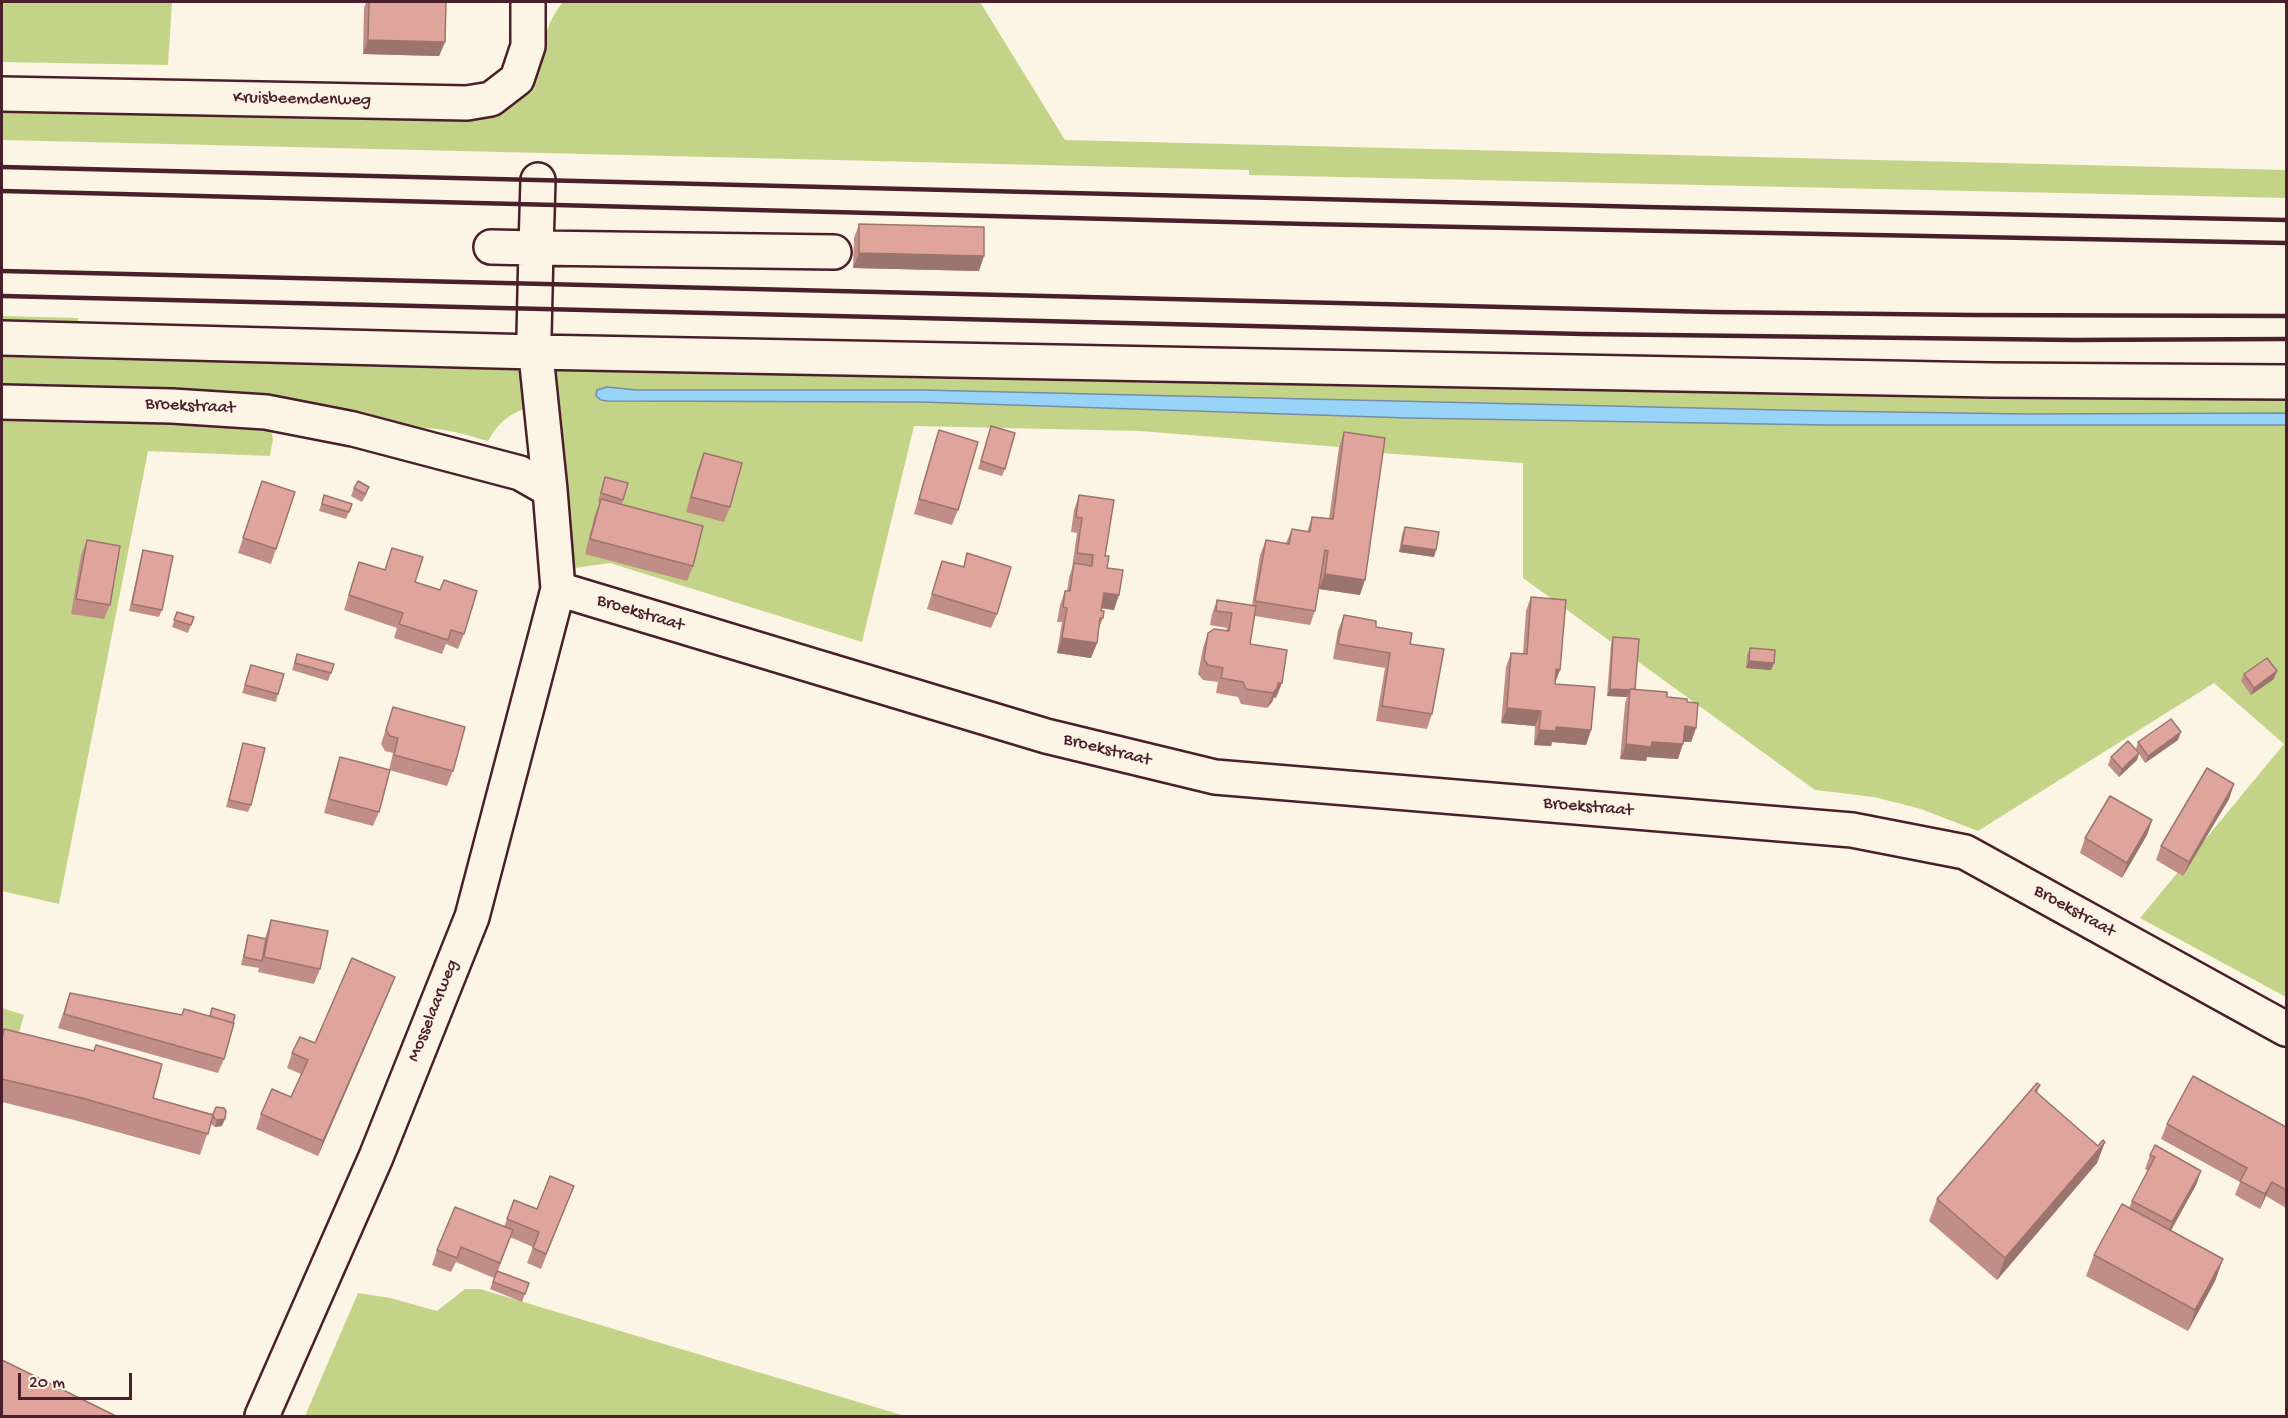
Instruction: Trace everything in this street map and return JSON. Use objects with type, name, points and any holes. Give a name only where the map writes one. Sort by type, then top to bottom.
[{"type":"street","name":"Kruisbeemdenweg","points":[[2,94],[466,103],[491,99],[517,79],[528,46],[528,2]]},
{"type":"street","points":[[538,180],[534,336],[558,589]]},
{"type":"street","points":[[491,247],[834,252]]},
{"type":"street","points":[[2,338],[536,352],[1980,380],[2286,382]]},
{"type":"street","name":"Broekstraat","points":[[2,402],[220,408],[277,413],[352,429],[520,472],[550,490]]},
{"type":"street","name":"Broekstraat","points":[[558,589],[1046,736],[1215,777],[1852,830],[1965,852],[2286,1029]]},
{"type":"street","name":"Mosselaarweg","points":[[262,1416],[376,1157],[472,917],[558,589]]},
{"type":"green space","points":[[2,2],[172,2],[168,65],[2,62]]},
{"type":"green space","points":[[563,2],[980,2],[1065,140],[2286,170],[2286,198],[1249,175],[1249,170],[2,140],[2,108],[474,114],[541,57],[548,28]]},
{"type":"green space","points":[[2,316],[78,318],[78,325],[519,357],[524,409],[503,421],[488,441],[431,428],[397,431],[2,393]]},
{"type":"green space","points":[[552,354],[2286,367],[2286,413],[2027,414],[1826,411],[921,390],[636,390],[607,387],[596,396],[603,401],[921,402],[1407,418],[1826,425],[2286,425],[2286,997],[2140,918],[2284,744],[2214,683],[1978,831],[1921,809],[1874,797],[1815,790],[1523,578],[1523,463],[1380,453],[1339,447],[1140,431],[914,426],[862,642],[610,563],[575,568],[568,549]]},
{"type":"green space","points":[[2,411],[269,424],[273,439],[270,456],[148,451],[59,904],[2,891]]},
{"type":"green space","points":[[2,1008],[24,1015],[2,1093]]},
{"type":"green space","points":[[465,1289],[480,1289],[905,1416],[305,1416],[358,1293],[390,1298],[437,1311]]},
{"type":"water","points":[[607,387],[636,390],[921,390],[1826,411],[2027,414],[2286,413],[2286,425],[1826,425],[1407,418],[921,402],[601,400],[596,396],[597,390]]},
{"type":"building","points":[[369,2],[446,2],[445,42],[368,40]]},
{"type":"building","points":[[859,224],[984,227],[984,256],[859,253]]},
{"type":"building","points":[[991,426],[1015,433],[1005,469],[981,461]]},
{"type":"building","points":[[939,430],[978,442],[958,510],[919,499]]},
{"type":"building","points":[[1344,432],[1385,438],[1365,580],[1325,574],[1328,551],[1325,550],[1315,611],[1255,601],[1266,540],[1289,544],[1292,529],[1310,532],[1312,517],[1333,519]]},
{"type":"building","points":[[704,453],[742,463],[730,507],[691,497]]},
{"type":"building","points":[[605,477],[628,483],[623,500],[601,493]]},
{"type":"building","points":[[262,481],[295,492],[276,549],[243,538]]},
{"type":"building","points":[[358,481],[369,487],[365,494],[354,488]]},
{"type":"building","points":[[324,495],[352,504],[349,512],[322,504]]},
{"type":"building","points":[[1079,495],[1114,500],[1105,556],[1109,556],[1107,568],[1123,570],[1119,595],[1104,593],[1101,611],[1104,611],[1103,618],[1100,618],[1097,643],[1062,638],[1067,608],[1063,607],[1065,591],[1070,591],[1074,563],[1092,566],[1093,555],[1077,553],[1082,518],[1076,517]]},
{"type":"building","points":[[601,499],[703,526],[693,566],[590,539]]},
{"type":"building","points":[[1405,527],[1439,532],[1436,550],[1402,545]]},
{"type":"building","points":[[87,540],[120,546],[110,605],[76,599]]},
{"type":"building","points":[[392,548],[423,557],[415,582],[440,590],[444,580],[477,591],[464,634],[451,630],[448,640],[399,624],[403,613],[349,595],[359,562],[385,570]]},
{"type":"building","points":[[143,550],[173,556],[162,610],[132,604]]},
{"type":"building","points":[[967,553],[1011,567],[997,614],[932,594],[942,561],[964,567]]},
{"type":"building","points":[[1531,597],[1566,600],[1560,670],[1556,669],[1555,684],[1595,687],[1591,730],[1556,727],[1556,731],[1539,730],[1541,711],[1507,708],[1511,653],[1527,654]]},
{"type":"building","points":[[1217,600],[1256,606],[1250,644],[1287,650],[1282,683],[1278,683],[1273,693],[1246,689],[1243,682],[1221,678],[1223,668],[1208,665],[1204,659],[1208,633],[1214,629],[1229,631],[1232,613],[1216,611]]},
{"type":"building","points":[[177,612],[194,617],[191,625],[174,620]]},
{"type":"building","points":[[1344,615],[1376,621],[1376,627],[1412,633],[1410,644],[1444,649],[1432,714],[1382,706],[1390,653],[1338,644]]},
{"type":"building","points":[[1613,637],[1639,639],[1635,689],[1610,689]]},
{"type":"building","points":[[1750,648],[1775,650],[1774,663],[1749,661]]},
{"type":"building","points":[[297,654],[334,664],[331,673],[295,663]]},
{"type":"building","points":[[2267,658],[2277,671],[2254,688],[2244,674]]},
{"type":"building","points":[[251,665],[284,674],[278,694],[245,685]]},
{"type":"building","points":[[1630,689],[1667,692],[1667,697],[1687,699],[1687,702],[1698,703],[1696,728],[1685,726],[1683,744],[1652,742],[1651,747],[1626,744]]},
{"type":"building","points":[[393,707],[465,727],[453,771],[394,755],[398,738],[390,736],[386,730]]},
{"type":"building","points":[[2171,719],[2181,732],[2148,756],[2138,742]]},
{"type":"building","points":[[2128,741],[2139,753],[2122,769],[2111,757]]},
{"type":"building","points":[[243,743],[265,748],[251,805],[229,800]]},
{"type":"building","points":[[340,757],[390,770],[379,812],[329,799]]},
{"type":"building","points":[[2207,768],[2234,784],[2189,862],[2161,846]]},
{"type":"building","points":[[2110,796],[2152,820],[2127,863],[2085,838]]},
{"type":"building","points":[[271,920],[328,931],[320,969],[264,957]]},
{"type":"building","points":[[248,935],[266,939],[262,961],[244,957]]},
{"type":"building","points":[[352,958],[395,977],[323,1141],[261,1114],[272,1089],[291,1097],[308,1060],[292,1053],[300,1037],[315,1043]]},
{"type":"building","points":[[70,993],[182,1015],[184,1009],[234,1023],[224,1059],[64,1014]]},
{"type":"building","points":[[212,1008],[235,1015],[233,1023],[210,1016]]},
{"type":"building","points":[[4,1029],[94,1051],[96,1045],[162,1064],[153,1098],[213,1115],[208,1134],[82,1098],[2,1079]]},
{"type":"building","points":[[2193,1076],[2286,1127],[2286,1190],[2272,1182],[2265,1194],[2240,1181],[2247,1168],[2167,1124]]},
{"type":"building","points":[[2037,1083],[2040,1085],[2035,1091],[2098,1146],[2103,1140],[2105,1142],[2005,1258],[1937,1199]]},
{"type":"building","points":[[216,1107],[224,1108],[225,1119],[214,1118]]},
{"type":"building","points":[[2155,1145],[2201,1171],[2172,1222],[2132,1201],[2155,1157],[2150,1155]]},
{"type":"building","points":[[550,1176],[574,1186],[546,1254],[533,1248],[539,1232],[507,1219],[514,1200],[537,1209]]},
{"type":"building","points":[[2122,1204],[2223,1259],[2195,1310],[2094,1255]]},
{"type":"building","points":[[455,1207],[513,1230],[500,1263],[461,1247],[457,1258],[437,1250]]},
{"type":"building","points":[[497,1271],[529,1283],[525,1294],[493,1282]]},
{"type":"building","points":[[2,1360],[116,1416],[2,1416]]},
{"type":"railway","points":[[2,167],[1646,207],[2286,220]]},
{"type":"railway","points":[[2,191],[1307,224],[2286,243]]},
{"type":"railway","points":[[2,271],[1713,312],[2286,316]]},
{"type":"railway","points":[[2,296],[1583,334],[2073,340],[2286,339]]}]
